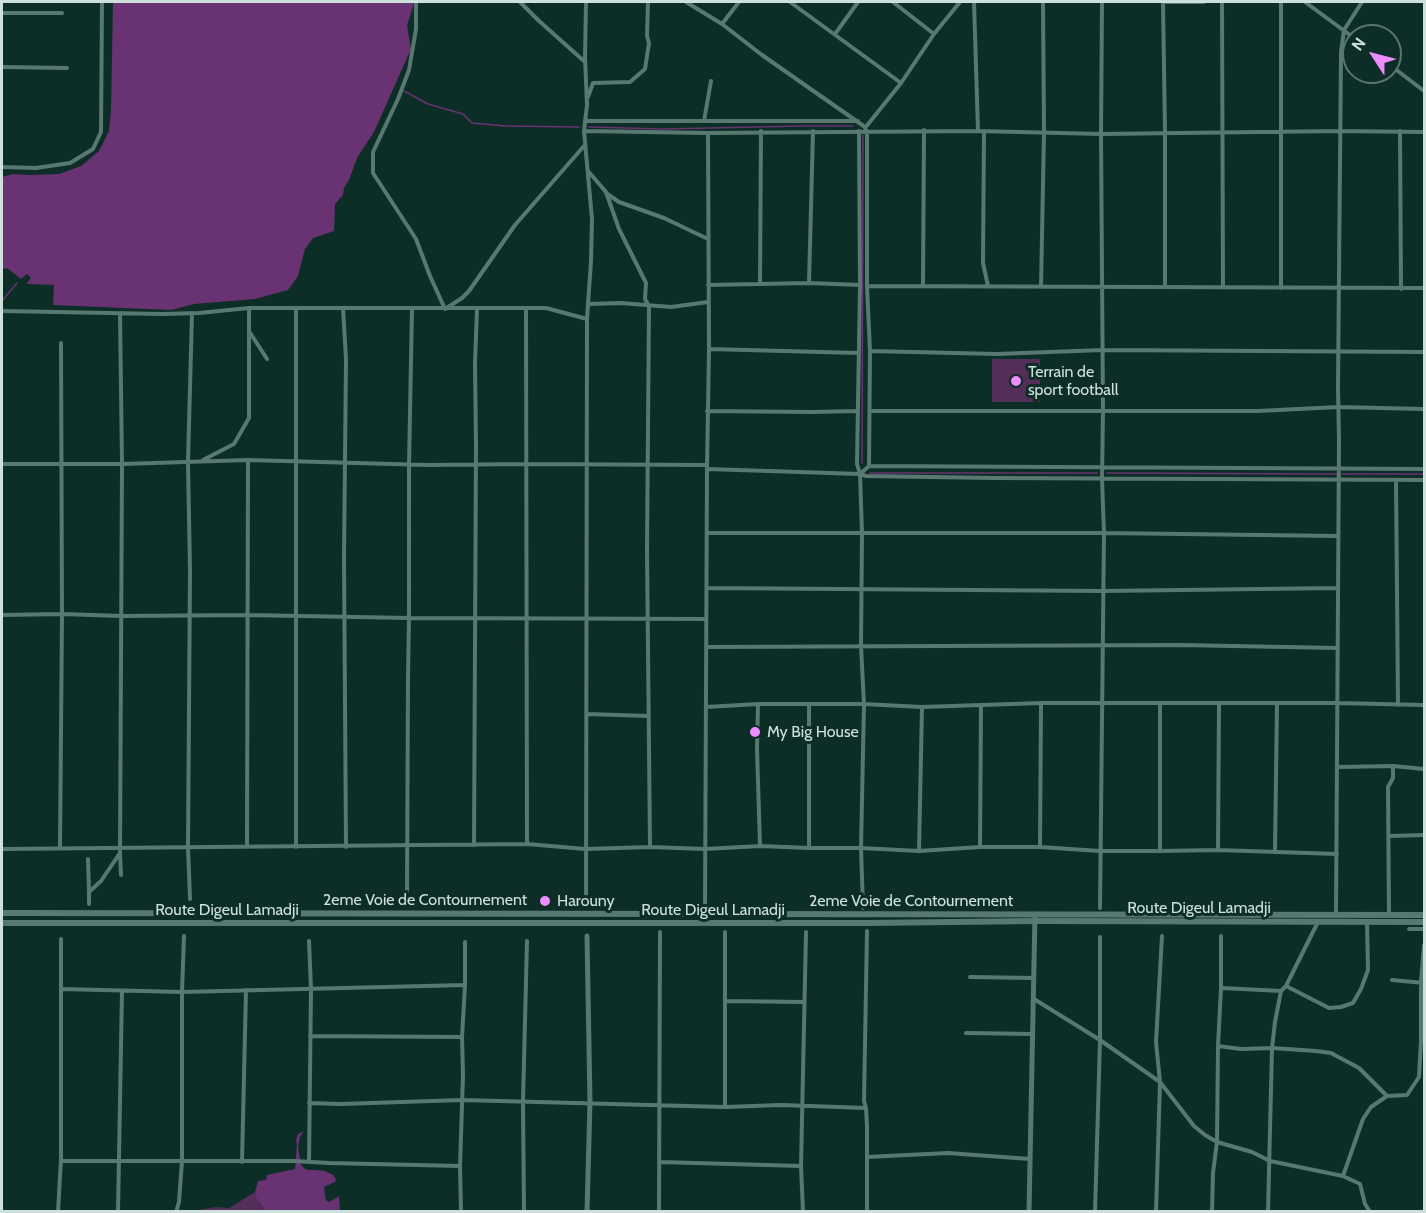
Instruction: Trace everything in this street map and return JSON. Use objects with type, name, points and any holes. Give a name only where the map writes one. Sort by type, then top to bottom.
[{"type":"main road","name":"2eme Voie de Contournement","points":[[2,913],[1035,917],[1425,915]]},
{"type":"main road","name":"Route Digeul Lamadji","points":[[2,923],[867,923],[1035,917],[1425,922]]},
{"type":"street","points":[[2,167],[36,168],[70,163],[93,149],[101,132],[102,2]]},
{"type":"street","points":[[416,2],[416,29],[409,70],[373,152],[374,173],[416,238],[445,309]]},
{"type":"street","points":[[520,2],[585,62]]},
{"type":"street","points":[[586,2],[587,102]]},
{"type":"street","points":[[586,903],[587,319],[592,219],[584,131],[587,102],[592,83],[630,82],[645,69],[649,44],[647,36],[648,2]]},
{"type":"street","points":[[686,2],[722,24],[858,122],[863,130],[870,351],[869,466]]},
{"type":"street","points":[[722,24],[739,2]]},
{"type":"street","points":[[790,2],[901,83]]},
{"type":"street","points":[[835,34],[858,2]]},
{"type":"street","points":[[893,2],[934,34]]},
{"type":"street","points":[[863,908],[861,848],[864,704],[861,646],[863,589],[860,474],[857,464],[863,130],[901,83],[934,34],[960,2]]},
{"type":"street","points":[[974,2],[978,130]]},
{"type":"street","points":[[1041,287],[1044,132],[1043,2]]},
{"type":"street","points":[[1100,908],[1104,533],[1101,2]]},
{"type":"street","points":[[1165,287],[1163,2],[1204,2]]},
{"type":"street","points":[[1222,2],[1223,287]]},
{"type":"street","points":[[1281,2],[1281,288]]},
{"type":"street","points":[[1305,2],[1342,29]]},
{"type":"street","points":[[1348,24],[1362,2]]},
{"type":"street","points":[[2,14],[62,13]]},
{"type":"street","points":[[1336,915],[1338,351],[1342,45]]},
{"type":"street","points":[[2,67],[67,68]]},
{"type":"street","points":[[1402,74],[1425,91]]},
{"type":"street","points":[[704,121],[711,81]]},
{"type":"street","points":[[585,121],[858,122]]},
{"type":"street","points":[[923,286],[924,130]]},
{"type":"street","points":[[584,131],[708,133],[978,130],[1101,134],[1425,132]]},
{"type":"street","points":[[760,284],[761,131]]},
{"type":"street","points":[[809,283],[813,131]]},
{"type":"street","points":[[984,131],[983,263],[988,286]]},
{"type":"street","points":[[1400,132],[1401,289]]},
{"type":"street","points":[[705,908],[709,349],[708,133]]},
{"type":"street","points":[[445,309],[462,298],[468,291],[516,225],[585,145]]},
{"type":"street","points":[[587,170],[606,192],[619,202],[664,218],[708,239]]},
{"type":"street","points":[[606,192],[619,229],[646,283],[645,298],[649,306],[650,847]]},
{"type":"street","points":[[708,285],[809,283],[860,285]]},
{"type":"street","points":[[867,286],[1425,288]]},
{"type":"street","points":[[589,304],[621,303],[671,307],[708,302]]},
{"type":"street","points":[[2,311],[192,314],[249,308],[552,309],[587,319]]},
{"type":"street","points":[[200,462],[234,444],[249,418],[249,308]]},
{"type":"street","points":[[296,308],[296,847]]},
{"type":"street","points":[[343,308],[346,359],[344,617],[346,847]]},
{"type":"street","points":[[407,897],[412,308]]},
{"type":"street","points":[[474,844],[477,309]]},
{"type":"street","points":[[526,309],[527,844]]},
{"type":"street","points":[[120,313],[121,875]]},
{"type":"street","points":[[190,899],[188,462],[192,314]]},
{"type":"street","points":[[249,331],[267,359]]},
{"type":"street","points":[[60,848],[61,343]]},
{"type":"street","points":[[709,349],[859,353]]},
{"type":"street","points":[[870,351],[1006,354],[1102,351],[1425,352]]},
{"type":"street","points":[[870,411],[1258,411],[1338,407],[1425,409]]},
{"type":"street","points":[[707,411],[858,411]]},
{"type":"street","points":[[248,460],[248,847]]},
{"type":"street","points":[[2,464],[122,464],[248,460],[409,465],[648,464],[866,476],[1338,474],[1425,469]]},
{"type":"street","points":[[860,474],[869,466],[1102,474],[1338,474],[1396,480],[1425,480]]},
{"type":"street","points":[[1396,480],[1398,705]]},
{"type":"street","points":[[707,533],[1104,533],[1338,536]]},
{"type":"street","points":[[707,588],[1103,591],[1338,588]]},
{"type":"street","points":[[2,615],[706,619]]},
{"type":"street","points":[[706,647],[1180,645],[1338,648]]},
{"type":"street","points":[[706,707],[758,704],[864,704],[922,707],[1041,703],[1425,705]]},
{"type":"street","points":[[1040,847],[1041,703]]},
{"type":"street","points":[[1160,703],[1160,852]]},
{"type":"street","points":[[1218,850],[1219,703]]},
{"type":"street","points":[[1275,851],[1277,703]]},
{"type":"street","points":[[758,704],[760,846]]},
{"type":"street","points":[[808,704],[809,848]]},
{"type":"street","points":[[980,847],[981,705]]},
{"type":"street","points":[[919,851],[922,707]]},
{"type":"street","points":[[587,714],[649,716]]},
{"type":"street","points":[[1337,767],[1393,766],[1425,769]]},
{"type":"street","points":[[1389,915],[1388,787],[1394,778],[1393,766]]},
{"type":"street","points":[[1389,836],[1425,836]]},
{"type":"street","points":[[2,849],[60,848],[120,851],[188,847],[527,844],[585,849],[650,847],[705,849],[760,846],[919,851],[980,847],[1040,847],[1100,851],[1218,850],[1337,854]]},
{"type":"street","points":[[89,892],[101,881],[120,851]]},
{"type":"street","points":[[88,859],[89,904]]},
{"type":"street","points":[[1029,1212],[1035,917]]},
{"type":"street","points":[[1268,1212],[1272,1048],[1275,1022],[1281,991],[1286,986],[1318,921]]},
{"type":"street","points":[[1286,986],[1329,1008],[1353,1003],[1368,970],[1367,921]]},
{"type":"street","points":[[1409,929],[1425,929]]},
{"type":"street","points":[[867,931],[864,1101],[866,1108],[867,1212]]},
{"type":"street","points":[[659,1212],[660,932]]},
{"type":"street","points":[[725,932],[725,1107]]},
{"type":"street","points":[[803,1212],[801,1166],[806,932]]},
{"type":"street","points":[[176,1212],[179,1202],[182,1161],[184,936]]},
{"type":"street","points":[[587,936],[590,1102],[587,1212]]},
{"type":"street","points":[[1156,1212],[1160,1082],[1156,1042],[1162,936]]},
{"type":"street","points":[[1212,1212],[1217,1142],[1221,936]]},
{"type":"street","points":[[1095,1212],[1100,1041],[1100,937]]},
{"type":"street","points":[[58,1212],[61,1161],[62,939]]},
{"type":"street","points":[[309,941],[311,989],[309,1162]]},
{"type":"street","points":[[524,1212],[523,1101],[527,941]]},
{"type":"street","points":[[461,1212],[465,942]]},
{"type":"street","points":[[1343,1176],[1363,1119],[1371,1107],[1387,1096],[1407,1095],[1419,1077],[1423,1040],[1425,945]]},
{"type":"street","points":[[970,977],[1034,978]]},
{"type":"street","points":[[1392,980],[1423,982]]},
{"type":"street","points":[[62,989],[182,992],[465,985]]},
{"type":"street","points":[[1221,988],[1281,991]]},
{"type":"street","points":[[242,1161],[246,990]]},
{"type":"street","points":[[118,1212],[122,991]]},
{"type":"street","points":[[1034,999],[1160,1082],[1194,1126],[1205,1135],[1217,1142],[1252,1152],[1270,1161],[1343,1176],[1359,1184],[1370,1212]]},
{"type":"street","points":[[726,1000],[804,1002]]},
{"type":"street","points":[[966,1033],[1033,1034]]},
{"type":"street","points":[[310,1036],[462,1037]]},
{"type":"street","points":[[1218,1046],[1331,1053],[1359,1068],[1387,1096]]},
{"type":"street","points":[[309,1103],[462,1100],[866,1108]]},
{"type":"street","points":[[867,1157],[948,1153],[1029,1159]]},
{"type":"street","points":[[61,1161],[242,1161],[460,1166]]},
{"type":"street","points":[[660,1162],[801,1166]]},
{"type":"shaded area","points":[[113,2],[414,2],[407,25],[411,49],[374,132],[357,158],[343,195],[335,204],[334,231],[313,238],[305,249],[298,276],[288,290],[255,299],[194,304],[171,310],[53,305],[54,285],[28,284],[31,278],[27,274],[21,279],[7,268],[2,267],[2,177],[13,174],[59,174],[81,166],[99,151],[109,131]]},
{"type":"shaded area","name":"Terrain de sport football","points":[[992,359],[1040,359],[1040,402],[992,402]]},
{"type":"shaded area","points":[[304,1131],[298,1147],[301,1165],[305,1169],[325,1171],[333,1175],[335,1182],[324,1187],[325,1195],[329,1202],[339,1196],[340,1211],[264,1211],[256,1198],[258,1181],[266,1180],[267,1175],[295,1169],[296,1140],[298,1134]]},
{"type":"shaded area","points":[[255,1192],[264,1212],[189,1212],[215,1207],[229,1208]]},
{"type":"waterway","points":[[404,91],[428,104],[463,114],[472,123],[579,127]]},
{"type":"waterway","points":[[589,127],[663,129],[853,126]]},
{"type":"waterway","points":[[862,463],[863,135]]},
{"type":"waterway","points":[[2,301],[17,283]]},
{"type":"waterway","points":[[870,473],[1097,473]]},
{"type":"waterway","points":[[1107,473],[1337,474]]},
{"type":"waterway","points":[[1341,474],[1424,474]]},
{"type":"place","name":"Terrain de sport football","points":[[1016,381]]},
{"type":"place","name":"My Big House","points":[[755,732]]},
{"type":"place","name":"Harouny","points":[[545,901]]}]
